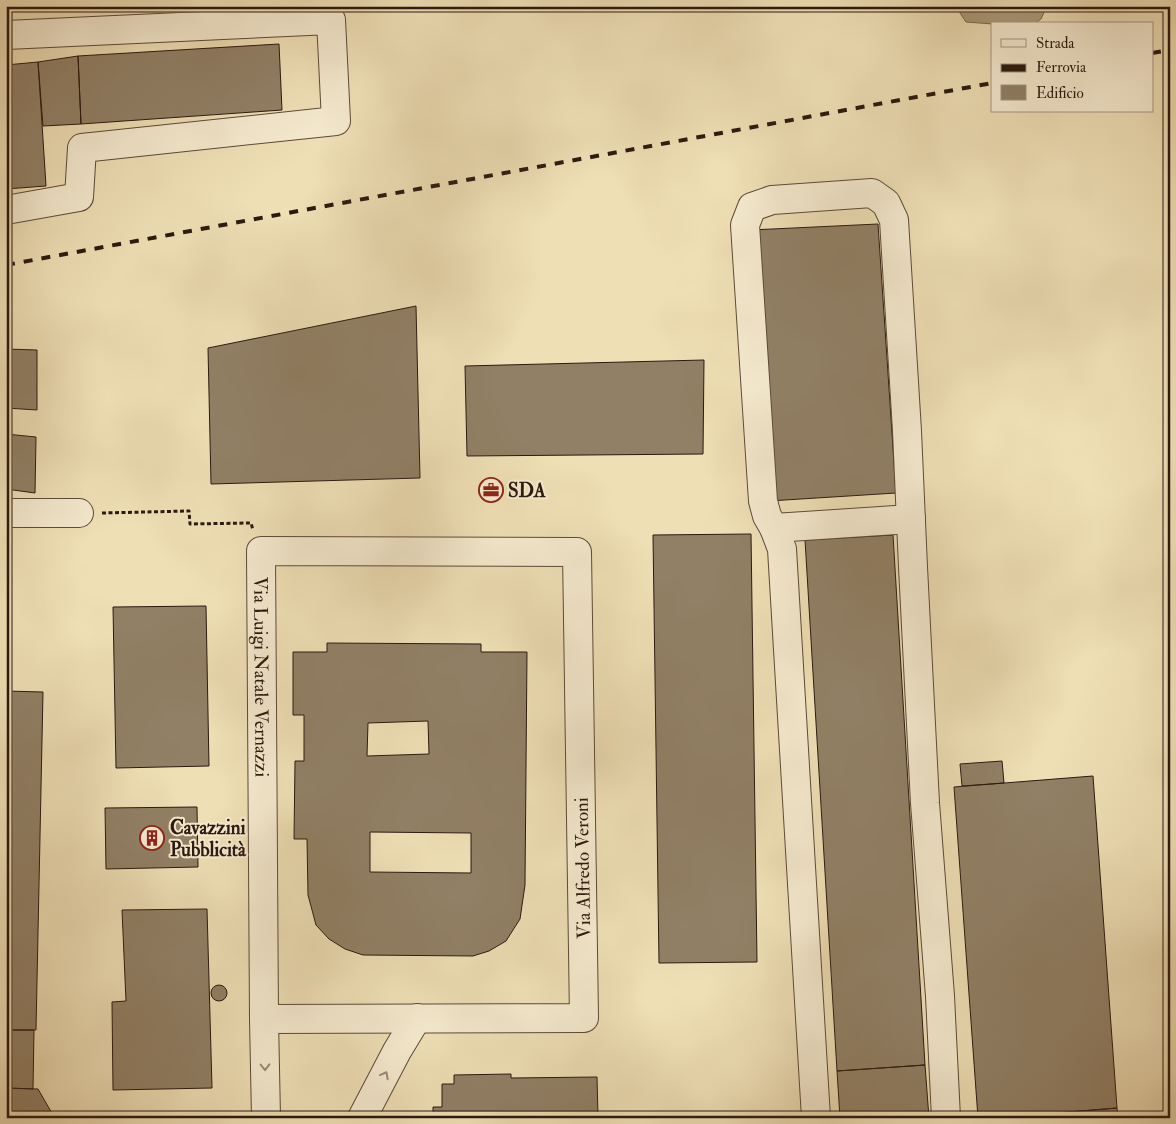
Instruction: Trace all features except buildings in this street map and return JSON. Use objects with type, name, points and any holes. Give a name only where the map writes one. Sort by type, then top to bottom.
[{"type":"street","points":[[6,34],[331,20],[336,122],[82,148],[79,197],[6,210]]},
{"type":"street","points":[[816,1118],[782,549],[767,516],[763,501],[745,225],[752,207],[772,200],[872,193],[886,203],[894,220],[907,431],[925,793],[940,996],[946,1118]]},
{"type":"street","points":[[6,514],[78,513]]},
{"type":"street","points":[[774,528],[911,519]]},
{"type":"street","name":"Via Luigi Natale Vernazzi","points":[[266,1118],[261,551],[577,552]]},
{"type":"street","name":"Via Alfredo Veroni","points":[[264,1019],[584,1018],[577,552]]},
{"type":"street","points":[[362,1118],[397,1051],[417,1018]]},
{"type":"path","points":[[78,513],[189,511],[190,524],[251,523],[261,551]]},
{"type":"shaded area","points":[[958,6],[1045,6],[1046,8],[1041,19],[1037,22],[991,22],[991,24],[966,22]]},
{"type":"railway","points":[[1154,53],[1170,50]]},
{"type":"railway","points":[[6,265],[991,83]]},
{"type":"place","name":"SDA","points":[[491,490]]},
{"type":"place","name":"Cavazzini Pubblicità","points":[[152,838]]}]
